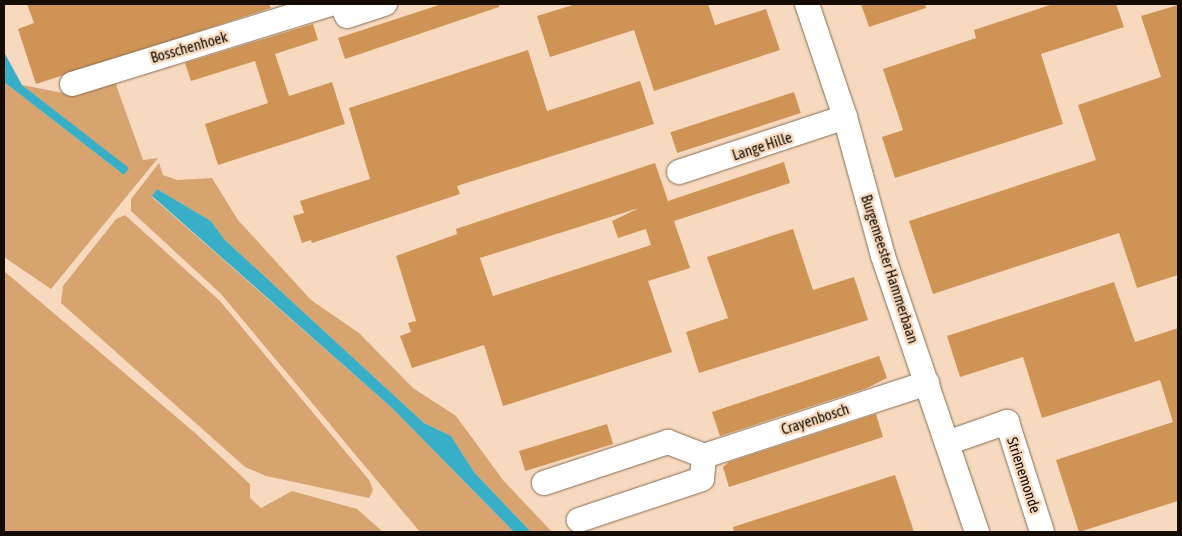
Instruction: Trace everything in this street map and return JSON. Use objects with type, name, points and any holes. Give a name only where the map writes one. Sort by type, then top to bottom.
[{"type":"street","name":"Bosschenhoek","points":[[72,84],[306,8],[331,4]]},
{"type":"street","points":[[342,4],[347,16],[385,4]]},
{"type":"street","name":"Burgemeester Hammerbaan","points":[[807,4],[845,117],[883,256],[977,532]]},
{"type":"street","name":"Lange Hille","points":[[679,172],[845,117]]},
{"type":"street","name":"Crayenbosch","points":[[704,456],[927,383]]},
{"type":"street","name":"Strienemonde","points":[[947,443],[1007,422],[1042,532]]},
{"type":"street","points":[[544,483],[668,442],[704,456],[702,479],[579,520]]},
{"type":"shaded area","points":[[4,82],[124,175],[128,168],[22,85],[73,95],[115,82],[143,160],[158,158],[51,289],[4,257]]},
{"type":"shaded area","points":[[159,163],[163,175],[177,180],[212,178],[238,220],[311,300],[359,333],[413,388],[456,416],[503,480],[552,532],[531,532],[474,472],[451,436],[424,423],[224,239],[211,221],[157,189],[152,197],[392,408],[514,532],[420,532],[221,294],[131,211],[131,199]]},
{"type":"shaded area","points":[[125,215],[220,301],[369,480],[373,490],[369,498],[266,476],[245,467],[61,303],[63,286],[116,219]]},
{"type":"shaded area","points":[[4,271],[194,432],[250,484],[250,498],[261,508],[292,491],[357,509],[383,532],[4,532]]},
{"type":"water","points":[[4,52],[22,85],[129,168],[124,175],[4,82]]},
{"type":"water","points":[[157,189],[211,221],[224,239],[424,423],[451,436],[474,472],[531,532],[514,532],[392,408],[152,196]]},
{"type":"building","points":[[27,4],[269,4],[271,8],[36,84],[18,29],[34,23]]},
{"type":"building","points":[[442,4],[499,4],[499,7],[345,59],[338,38]]},
{"type":"building","points":[[576,4],[708,4],[715,25],[766,9],[780,50],[654,91],[634,30],[550,57],[537,16]]},
{"type":"building","points":[[861,4],[925,4],[926,8],[869,27]]},
{"type":"building","points":[[1053,4],[1116,4],[1124,27],[1041,54],[1063,124],[895,178],[882,137],[903,130],[883,69],[976,38],[974,30]]},
{"type":"building","points":[[1178,5],[1178,275],[1137,288],[1119,233],[933,294],[909,221],[1096,160],[1078,105],[1161,77],[1141,16]]},
{"type":"building","points":[[313,24],[318,40],[275,54],[289,96],[332,82],[345,124],[218,165],[205,124],[268,103],[255,61],[191,81],[185,63]]},
{"type":"building","points":[[528,50],[547,111],[640,81],[654,124],[457,186],[460,194],[312,243],[311,240],[302,243],[293,216],[304,213],[300,201],[370,179],[349,108]]},
{"type":"building","points":[[794,92],[801,113],[677,153],[670,132]]},
{"type":"building","points":[[784,162],[790,183],[674,221],[690,268],[648,281],[672,352],[503,406],[484,345],[412,368],[400,336],[411,332],[408,323],[416,321],[396,256],[457,234],[456,229],[655,163],[668,201]],"holes":[[[639,208],[612,221],[618,238],[646,229],[651,245],[493,296],[480,258]]]},
{"type":"building","points":[[793,229],[813,290],[854,277],[868,320],[699,373],[686,332],[728,318],[707,257]]},
{"type":"building","points":[[1114,282],[1135,342],[1178,328],[1178,501],[1079,532],[1056,460],[1173,422],[1160,380],[1042,418],[1023,357],[960,377],[947,336]]},
{"type":"building","points":[[879,356],[887,378],[867,388],[720,436],[712,412]]},
{"type":"building","points":[[876,414],[883,437],[729,487],[723,467],[729,462]]},
{"type":"building","points":[[607,424],[613,444],[525,471],[519,451]]},
{"type":"building","points":[[895,475],[914,532],[734,532],[733,527]]}]
